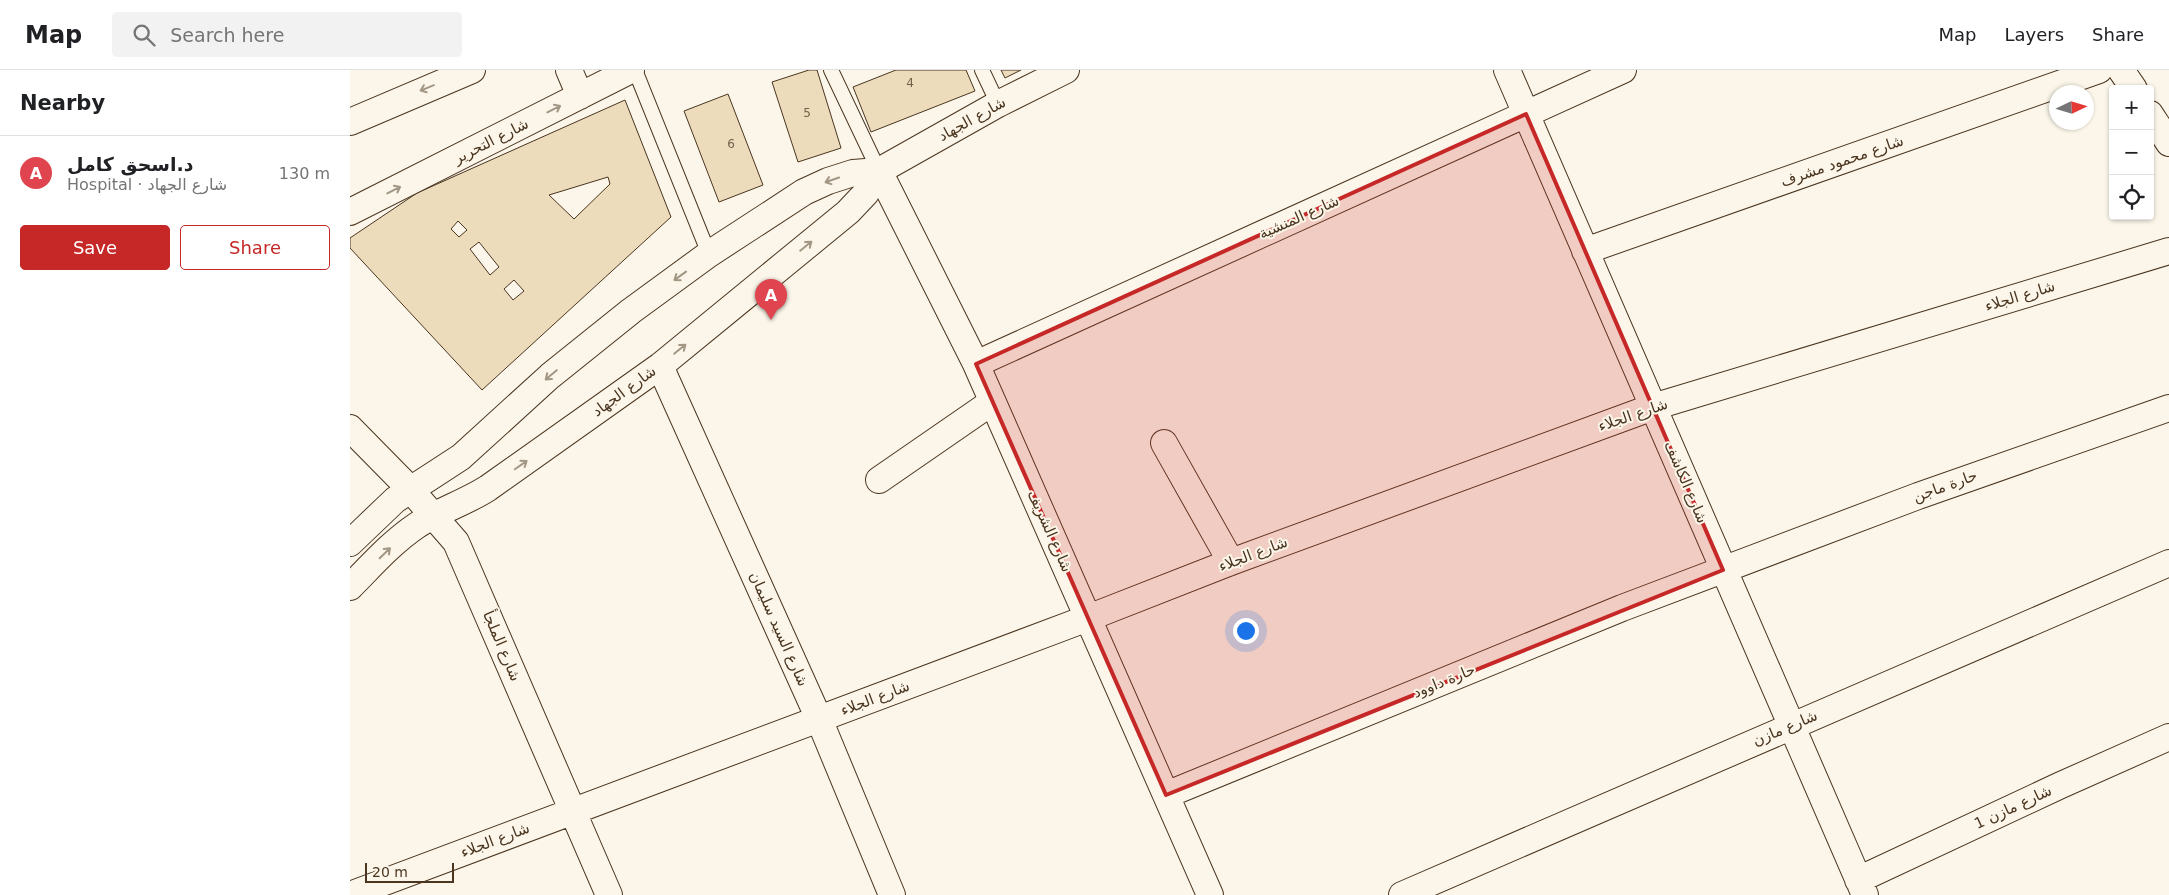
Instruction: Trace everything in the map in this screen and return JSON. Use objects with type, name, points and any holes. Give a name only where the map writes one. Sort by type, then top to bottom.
[{"type":"street","points":[[350,122],[472,70]]},
{"type":"street","points":[[569,70],[580,96]]},
{"type":"street","name":"شارع التحرير","points":[[350,212],[633,70]]},
{"type":"street","name":"شارع الجهاد","points":[[350,543],[395,500],[410,488],[461,457],[550,376],[631,311],[709,254],[812,188],[853,173],[879,171],[998,104],[1066,70]]},
{"type":"street","name":"شارع الكاشف","points":[[1507,70],[1861,888]]},
{"type":"street","name":"شارع المنشية","points":[[976,364],[1623,70]]},
{"type":"street","name":"شارع محمود مشرف","points":[[1585,251],[2099,70]]},
{"type":"street","points":[[2121,70],[2131,85]]},
{"type":"street","points":[[2154,120],[2169,143]]},
{"type":"street","name":"شارع الجهاد","points":[[350,587],[401,538],[434,516],[482,492],[660,366],[848,212],[866,193],[879,171]]},
{"type":"street","name":"شارع الشريف","points":[[879,171],[976,364],[1210,895]]},
{"type":"street","name":"شارع الجلاء","points":[[350,895],[1088,618],[1231,562],[1653,406],[2169,251]]},
{"type":"street","name":"شارع السيد سليمان","points":[[660,366],[819,719],[892,895]]},
{"type":"street","points":[[879,480],[992,402]]},
{"type":"street","name":"حارة ماجن","points":[[1724,570],[1927,493],[2169,408]]},
{"type":"street","name":"شارع الملجأ","points":[[350,428],[410,488],[456,542],[609,895]]},
{"type":"street","points":[[1164,443],[1231,562]]},
{"type":"street","name":"شارع مازن","points":[[1402,895],[2169,564]]},
{"type":"street","name":"حارة داوود","points":[[1166,795],[1622,608],[1724,570]]},
{"type":"street","name":"شارع مازن 1","points":[[1861,888],[2061,785],[2169,736]]},
{"type":"lane","points":[[633,70],[709,254]]},
{"type":"lane","points":[[831,70],[879,171]]},
{"type":"lane","points":[[982,70],[998,104]]},
{"type":"highlighted area","points":[[1526,114],[1723,570],[1166,795],[976,364]]},
{"type":"building","points":[[809,70],[817,70],[841,148],[798,162],[772,82]]},
{"type":"building","points":[[896,70],[966,70],[975,91],[871,132],[853,87]]},
{"type":"building","points":[[1001,70],[1021,70],[1005,78]]},
{"type":"building","points":[[728,94],[763,185],[719,202],[684,111]]},
{"type":"building","points":[[625,100],[671,217],[482,390],[350,248],[350,238],[417,193]],"holes":[[[608,177],[610,184],[574,219],[549,195]],[[458,221],[467,230],[459,237],[451,229]],[[479,242],[499,267],[490,275],[470,249]],[[514,280],[524,291],[513,300],[504,289]]]},
{"type":"place","name":"د.اسحق كامل","points":[[771,320]]}]
